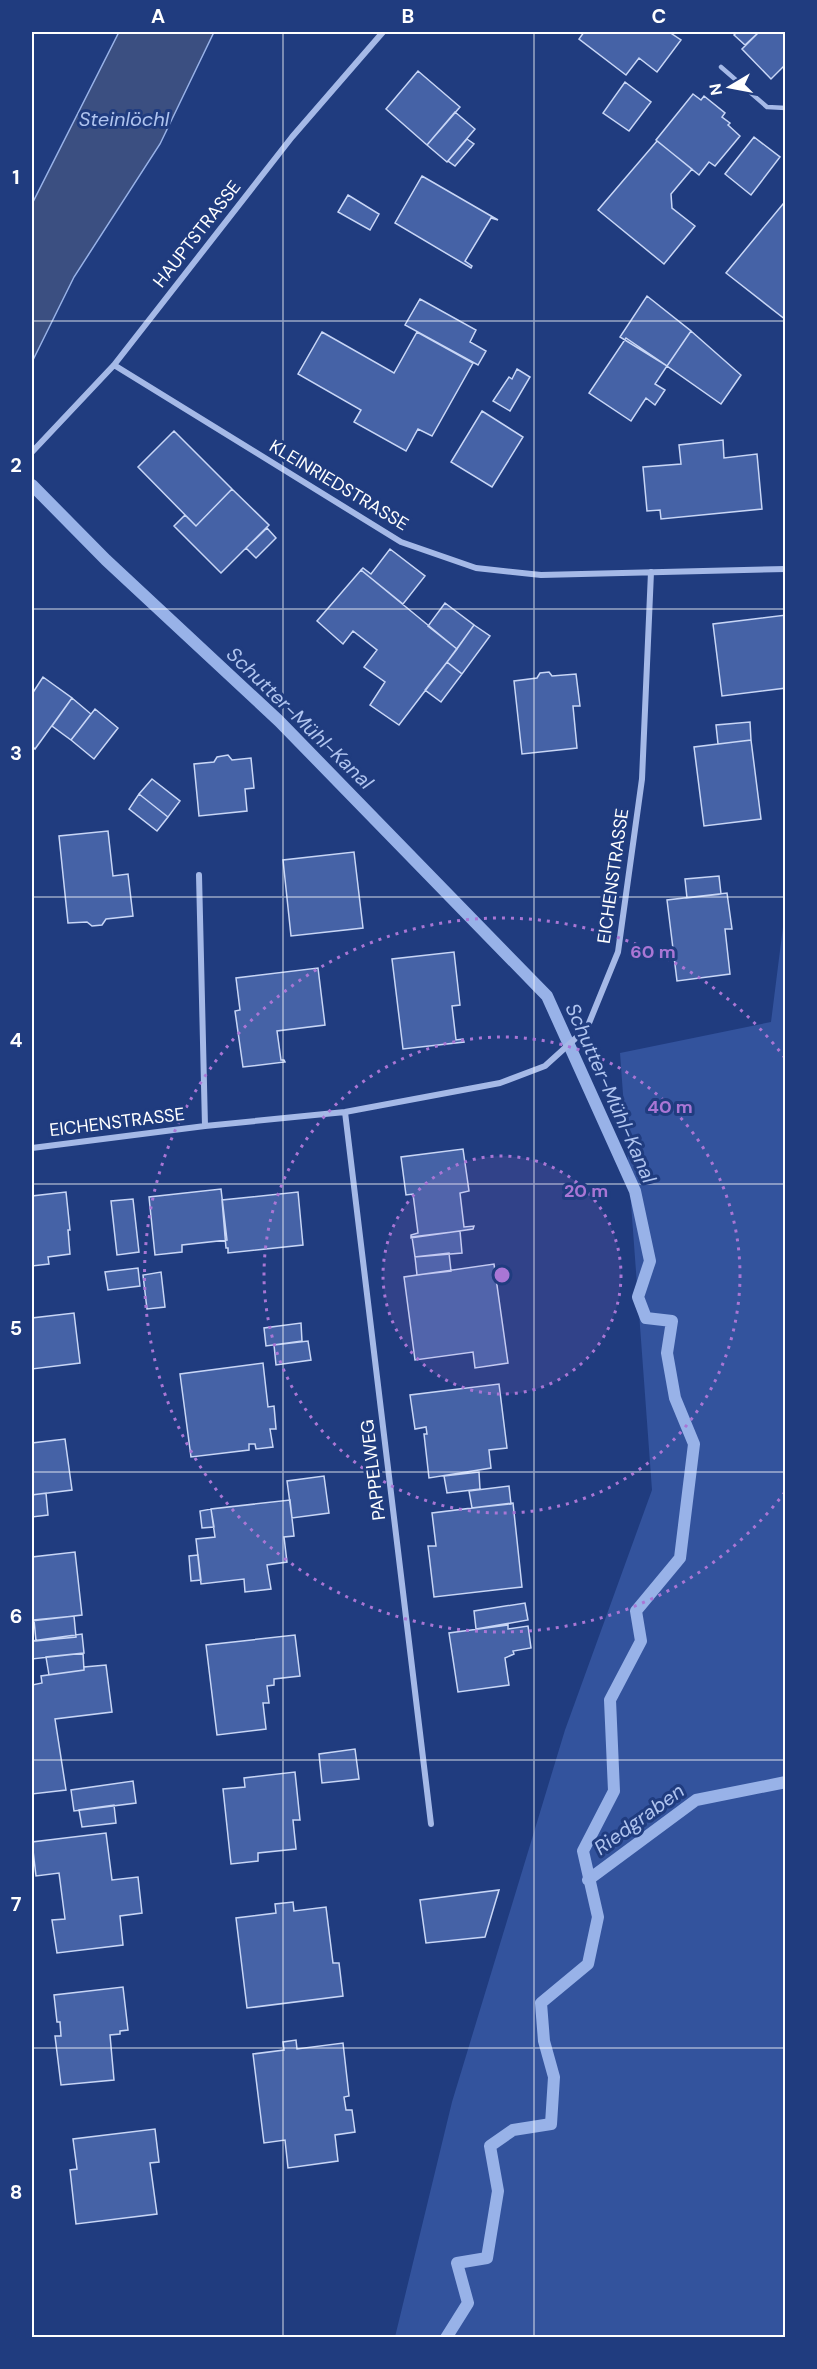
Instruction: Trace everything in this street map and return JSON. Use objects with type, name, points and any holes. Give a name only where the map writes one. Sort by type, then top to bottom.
[{"type":"street","name":"HAUPTSTRASSE","points":[[32,452],[114,365],[292,137],[379,33]]},
{"type":"street","name":"KLEINRIEDSTRASSE","points":[[114,365],[401,542],[476,568],[542,574],[786,569]]},
{"type":"street","name":"EICHENSTRASSE","points":[[32,1148],[205,1126],[345,1112],[500,1083],[545,1066],[587,1028],[618,952],[642,779],[651,572]]},
{"type":"street","name":"EICHENSTRASSE","points":[[199,874],[205,1126]]},
{"type":"street","name":"PAPPELWEG","points":[[345,1112],[431,1824]]},
{"type":"lane","points":[[721,66],[767,106],[786,108]]},
{"type":"shaded area","points":[[785,911],[785,2337],[395,2337],[452,2102],[565,1730],[652,1490],[620,1053],[771,1022]]},
{"type":"water","name":"Steinlöchl","points":[[119,32],[214,32],[160,144],[74,277],[32,362],[32,204]]},
{"type":"building","points":[[584,32],[669,32],[681,40],[657,72],[639,58],[626,75],[579,39]]},
{"type":"building","points":[[737,32],[759,32],[745,45],[734,35]]},
{"type":"building","points":[[759,32],[786,32],[786,64],[771,79],[742,49]]},
{"type":"building","points":[[418,71],[460,107],[427,145],[386,109]]},
{"type":"building","points":[[625,82],[651,102],[629,131],[603,113]]},
{"type":"building","points":[[693,94],[701,100],[704,96],[725,113],[722,117],[740,136],[715,166],[709,162],[699,175],[656,140]]},
{"type":"building","points":[[455,112],[475,129],[447,162],[427,145]]},
{"type":"building","points":[[754,137],[780,157],[751,195],[725,174]]},
{"type":"building","points":[[467,139],[474,144],[455,166],[448,161]]},
{"type":"building","points":[[657,141],[692,169],[671,194],[672,208],[695,226],[664,264],[598,210]]},
{"type":"building","points":[[422,176],[498,220],[491,218],[465,261],[472,266],[471,268],[395,223]]},
{"type":"building","points":[[348,195],[379,214],[370,230],[338,212]]},
{"type":"building","points":[[783,204],[786,206],[786,320],[726,273]]},
{"type":"building","points":[[647,296],[691,331],[667,366],[620,337]]},
{"type":"building","points":[[420,299],[476,330],[470,342],[486,351],[478,365],[405,325]]},
{"type":"building","points":[[691,331],[741,375],[721,404],[667,366]]},
{"type":"building","points":[[322,332],[394,373],[417,332],[473,363],[432,436],[418,429],[406,451],[354,422],[361,410],[298,374]]},
{"type":"building","points":[[626,338],[667,366],[655,384],[665,390],[655,405],[646,398],[631,421],[589,393]]},
{"type":"building","points":[[517,369],[530,377],[510,411],[493,401],[509,377],[512,379]]},
{"type":"building","points":[[482,411],[523,437],[492,487],[451,462]]},
{"type":"building","points":[[174,431],[232,489],[196,526],[138,467]]},
{"type":"building","points":[[723,440],[724,458],[757,454],[762,509],[661,519],[660,510],[647,511],[643,467],[681,464],[679,445]]},
{"type":"building","points":[[232,489],[269,525],[221,573],[174,526],[185,515],[196,526]]},
{"type":"building","points":[[267,528],[276,538],[256,558],[246,548]]},
{"type":"building","points":[[390,549],[425,576],[403,604],[361,570],[363,568],[371,574]]},
{"type":"building","points":[[361,570],[457,649],[399,725],[370,705],[385,682],[364,667],[377,650],[353,631],[343,644],[317,621]]},
{"type":"building","points":[[445,603],[474,625],[457,649],[428,626]]},
{"type":"building","points":[[786,615],[786,688],[722,696],[713,624]]},
{"type":"building","points":[[474,625],[490,636],[462,674],[447,662]]},
{"type":"building","points":[[447,662],[462,674],[441,702],[425,690]]},
{"type":"building","points":[[549,672],[552,676],[576,674],[580,706],[573,706],[577,748],[522,754],[514,681],[537,678],[540,673]]},
{"type":"building","points":[[43,677],[72,698],[35,749],[32,746],[32,694]]},
{"type":"building","points":[[72,698],[91,714],[71,740],[52,726]]},
{"type":"building","points":[[95,709],[118,728],[94,759],[71,740]]},
{"type":"building","points":[[750,722],[751,740],[718,744],[716,725]]},
{"type":"building","points":[[751,740],[761,819],[704,826],[694,747]]},
{"type":"building","points":[[228,755],[232,760],[251,758],[254,788],[245,789],[247,811],[199,816],[194,764],[214,762],[217,757]]},
{"type":"building","points":[[152,779],[180,801],[168,817],[139,794]]},
{"type":"building","points":[[139,794],[168,817],[157,831],[129,809]]},
{"type":"building","points":[[108,831],[113,876],[128,874],[133,916],[106,919],[102,925],[92,926],[87,922],[68,923],[59,836]]},
{"type":"building","points":[[354,852],[363,928],[291,936],[283,860]]},
{"type":"building","points":[[719,876],[721,894],[687,898],[685,879]]},
{"type":"building","points":[[727,893],[732,929],[725,929],[730,974],[677,981],[667,900]]},
{"type":"building","points":[[454,952],[460,1005],[452,1006],[456,1040],[463,1039],[464,1042],[403,1049],[392,959]]},
{"type":"building","points":[[318,968],[325,1025],[277,1031],[281,1060],[285,1062],[243,1067],[235,1011],[240,1010],[236,978]]},
{"type":"building","points":[[463,1149],[469,1191],[460,1193],[464,1227],[474,1226],[473,1229],[411,1238],[411,1235],[418,1233],[413,1194],[406,1195],[401,1157]]},
{"type":"building","points":[[221,1189],[227,1240],[182,1245],[182,1252],[155,1255],[149,1197]]},
{"type":"building","points":[[66,1192],[70,1254],[48,1257],[49,1264],[32,1266],[32,1196]]},
{"type":"building","points":[[298,1192],[303,1245],[228,1253],[222,1200]]},
{"type":"building","points":[[133,1199],[139,1252],[117,1255],[111,1201]]},
{"type":"building","points":[[460,1231],[462,1253],[415,1257],[412,1237]]},
{"type":"building","points":[[449,1253],[451,1271],[417,1275],[415,1257]]},
{"type":"building","points":[[494,1264],[508,1363],[475,1368],[473,1352],[415,1360],[404,1277]]},
{"type":"building","points":[[138,1268],[140,1286],[108,1290],[105,1272]]},
{"type":"building","points":[[161,1272],[165,1307],[147,1309],[143,1275]]},
{"type":"building","points":[[74,1313],[80,1363],[32,1369],[32,1318]]},
{"type":"building","points":[[301,1323],[302,1341],[266,1346],[264,1328]]},
{"type":"building","points":[[308,1341],[311,1360],[276,1365],[274,1345]]},
{"type":"building","points":[[263,1363],[268,1407],[274,1406],[276,1429],[270,1429],[273,1447],[256,1449],[255,1444],[249,1444],[249,1450],[191,1457],[180,1374]]},
{"type":"building","points":[[499,1384],[507,1448],[489,1450],[491,1468],[429,1478],[424,1434],[427,1434],[426,1427],[415,1429],[410,1395]]},
{"type":"building","points":[[65,1439],[72,1490],[32,1495],[32,1443]]},
{"type":"building","points":[[479,1472],[480,1489],[447,1493],[444,1476]]},
{"type":"building","points":[[324,1476],[329,1513],[292,1518],[287,1481]]},
{"type":"building","points":[[509,1486],[511,1504],[472,1508],[469,1491]]},
{"type":"building","points":[[46,1493],[48,1515],[32,1517],[32,1495]]},
{"type":"building","points":[[290,1500],[294,1536],[284,1537],[287,1562],[267,1565],[271,1589],[245,1592],[244,1579],[201,1584],[196,1539],[215,1537],[211,1509]]},
{"type":"building","points":[[513,1503],[522,1587],[434,1597],[428,1546],[436,1546],[432,1513]]},
{"type":"building","points":[[211,1509],[214,1527],[202,1528],[200,1511]]},
{"type":"building","points":[[75,1552],[82,1615],[32,1621],[32,1557]]},
{"type":"building","points":[[198,1555],[201,1580],[191,1581],[189,1556]]},
{"type":"building","points":[[525,1603],[528,1620],[476,1629],[474,1611]]},
{"type":"building","points":[[74,1616],[76,1637],[36,1641],[34,1620]]},
{"type":"building","points":[[508,1625],[508,1629],[528,1626],[531,1648],[513,1651],[514,1654],[505,1658],[509,1685],[458,1692],[449,1633]]},
{"type":"building","points":[[82,1634],[84,1653],[32,1659],[32,1641]]},
{"type":"building","points":[[295,1635],[300,1676],[274,1679],[274,1685],[267,1686],[269,1703],[263,1703],[266,1729],[217,1735],[206,1645]]},
{"type":"building","points":[[83,1653],[84,1670],[49,1675],[46,1657]]},
{"type":"building","points":[[106,1665],[112,1712],[55,1719],[66,1790],[32,1794],[32,1685],[42,1683],[41,1676]]},
{"type":"building","points":[[355,1749],[359,1779],[322,1783],[319,1754]]},
{"type":"building","points":[[295,1772],[300,1820],[293,1820],[296,1849],[258,1853],[258,1861],[231,1864],[223,1789],[245,1787],[244,1778]]},
{"type":"building","points":[[133,1781],[136,1803],[74,1811],[71,1790]]},
{"type":"building","points":[[114,1805],[116,1823],[82,1827],[79,1810]]},
{"type":"building","points":[[106,1833],[112,1880],[138,1877],[142,1913],[120,1916],[123,1945],[57,1953],[52,1920],[65,1919],[59,1873],[36,1876],[32,1842]]},
{"type":"building","points":[[499,1890],[485,1937],[426,1943],[420,1900]]},
{"type":"building","points":[[293,1902],[294,1911],[326,1907],[333,1963],[339,1963],[343,1996],[247,2008],[236,1918],[276,1913],[275,1904]]},
{"type":"building","points":[[123,1987],[128,2030],[110,2035],[114,2080],[61,2085],[55,2036],[61,2036],[60,2022],[57,2022],[54,1995]]},
{"type":"building","points":[[296,2040],[297,2049],[343,2043],[349,2096],[344,2097],[346,2110],[352,2110],[355,2132],[335,2135],[338,2161],[288,2168],[285,2140],[264,2143],[253,2054],[284,2050],[283,2042]]},
{"type":"building","points":[[155,2129],[159,2162],[150,2163],[157,2214],[76,2224],[70,2170],[77,2169],[73,2139]]},
{"type":"waterway","name":"Schutter-Mühl-Kanal","points":[[32,485],[106,560],[279,721],[547,996],[635,1191],[650,1261],[638,1297],[646,1318],[672,1321],[667,1353],[675,1398],[694,1444],[680,1558],[636,1611],[641,1641],[610,1700],[614,1791],[583,1851],[598,1917],[588,1964],[541,2003],[544,2041],[554,2077],[551,2124],[513,2130],[490,2146],[498,2191],[487,2258],[457,2263],[468,2303],[446,2338]]},
{"type":"waterway","name":"Riedgraben","points":[[588,1880],[696,1800],[786,1782]]}]
